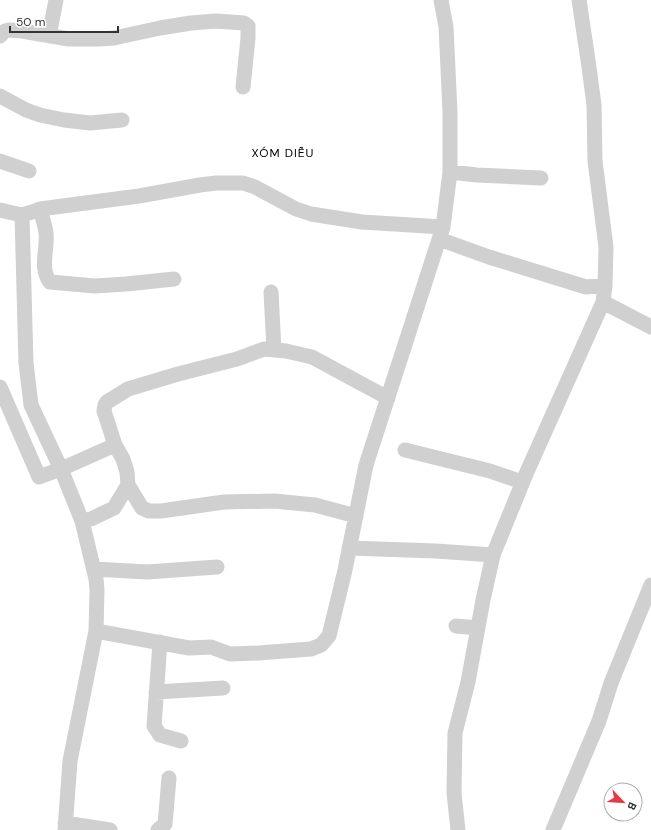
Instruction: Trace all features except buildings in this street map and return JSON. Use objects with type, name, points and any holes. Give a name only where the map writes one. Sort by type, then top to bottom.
[{"type":"street","points":[[49,36],[56,0]]},
{"type":"street","points":[[96,631],[189,648],[211,647],[230,654],[312,649],[322,645],[329,636],[366,465],[441,233],[450,172],[450,112],[446,27],[441,0]]},
{"type":"street","points":[[458,830],[454,793],[455,733],[468,682],[483,600],[493,556],[522,482],[603,302],[606,247],[595,161],[594,105],[590,67],[579,0]]},
{"type":"street","points":[[0,36],[5,31],[9,30],[69,39],[100,39],[114,38],[191,23],[216,21],[244,23],[248,26],[248,38],[243,87]]},
{"type":"street","points":[[0,96],[26,110],[40,115],[64,120],[90,123],[122,120]]},
{"type":"street","points":[[0,161],[29,171]]},
{"type":"street","points":[[450,172],[477,175],[541,178]]},
{"type":"street","points":[[0,210],[22,215],[40,209],[139,196],[200,185],[216,183],[243,183],[255,187],[296,209],[311,214],[441,233],[489,257],[586,287],[605,285]]},
{"type":"street","points":[[40,209],[46,234],[44,256],[45,269],[47,278],[50,282],[95,286],[174,279]]},
{"type":"street","points":[[22,215],[26,363],[31,405],[61,469],[82,521],[94,569],[97,590],[96,631],[70,760],[65,827],[110,830]]},
{"type":"street","points":[[271,292],[274,350]]},
{"type":"street","points":[[603,302],[651,327]]},
{"type":"street","points":[[356,516],[315,505],[274,501],[224,502],[161,511],[149,511],[142,508],[128,485],[128,472],[115,445],[104,411],[105,405],[107,402],[128,390],[164,378],[237,359],[264,349],[286,351],[312,358],[388,398]]},
{"type":"street","points":[[0,387],[39,477],[115,445]]},
{"type":"street","points":[[405,450],[490,471],[522,482]]},
{"type":"street","points":[[82,521],[91,519],[114,508],[128,485]]},
{"type":"street","points":[[349,548],[436,551],[493,556]]},
{"type":"street","points":[[94,569],[147,572],[217,567]]},
{"type":"street","points":[[553,830],[599,721],[611,683],[651,585]]},
{"type":"street","points":[[456,626],[478,628]]},
{"type":"street","points":[[160,642],[154,726],[160,735],[181,741]]},
{"type":"street","points":[[156,692],[223,688]]},
{"type":"street","points":[[158,830],[166,824],[169,778]]},
{"type":"district","name":"XÓM DIỄU","points":[[283,153]]}]
